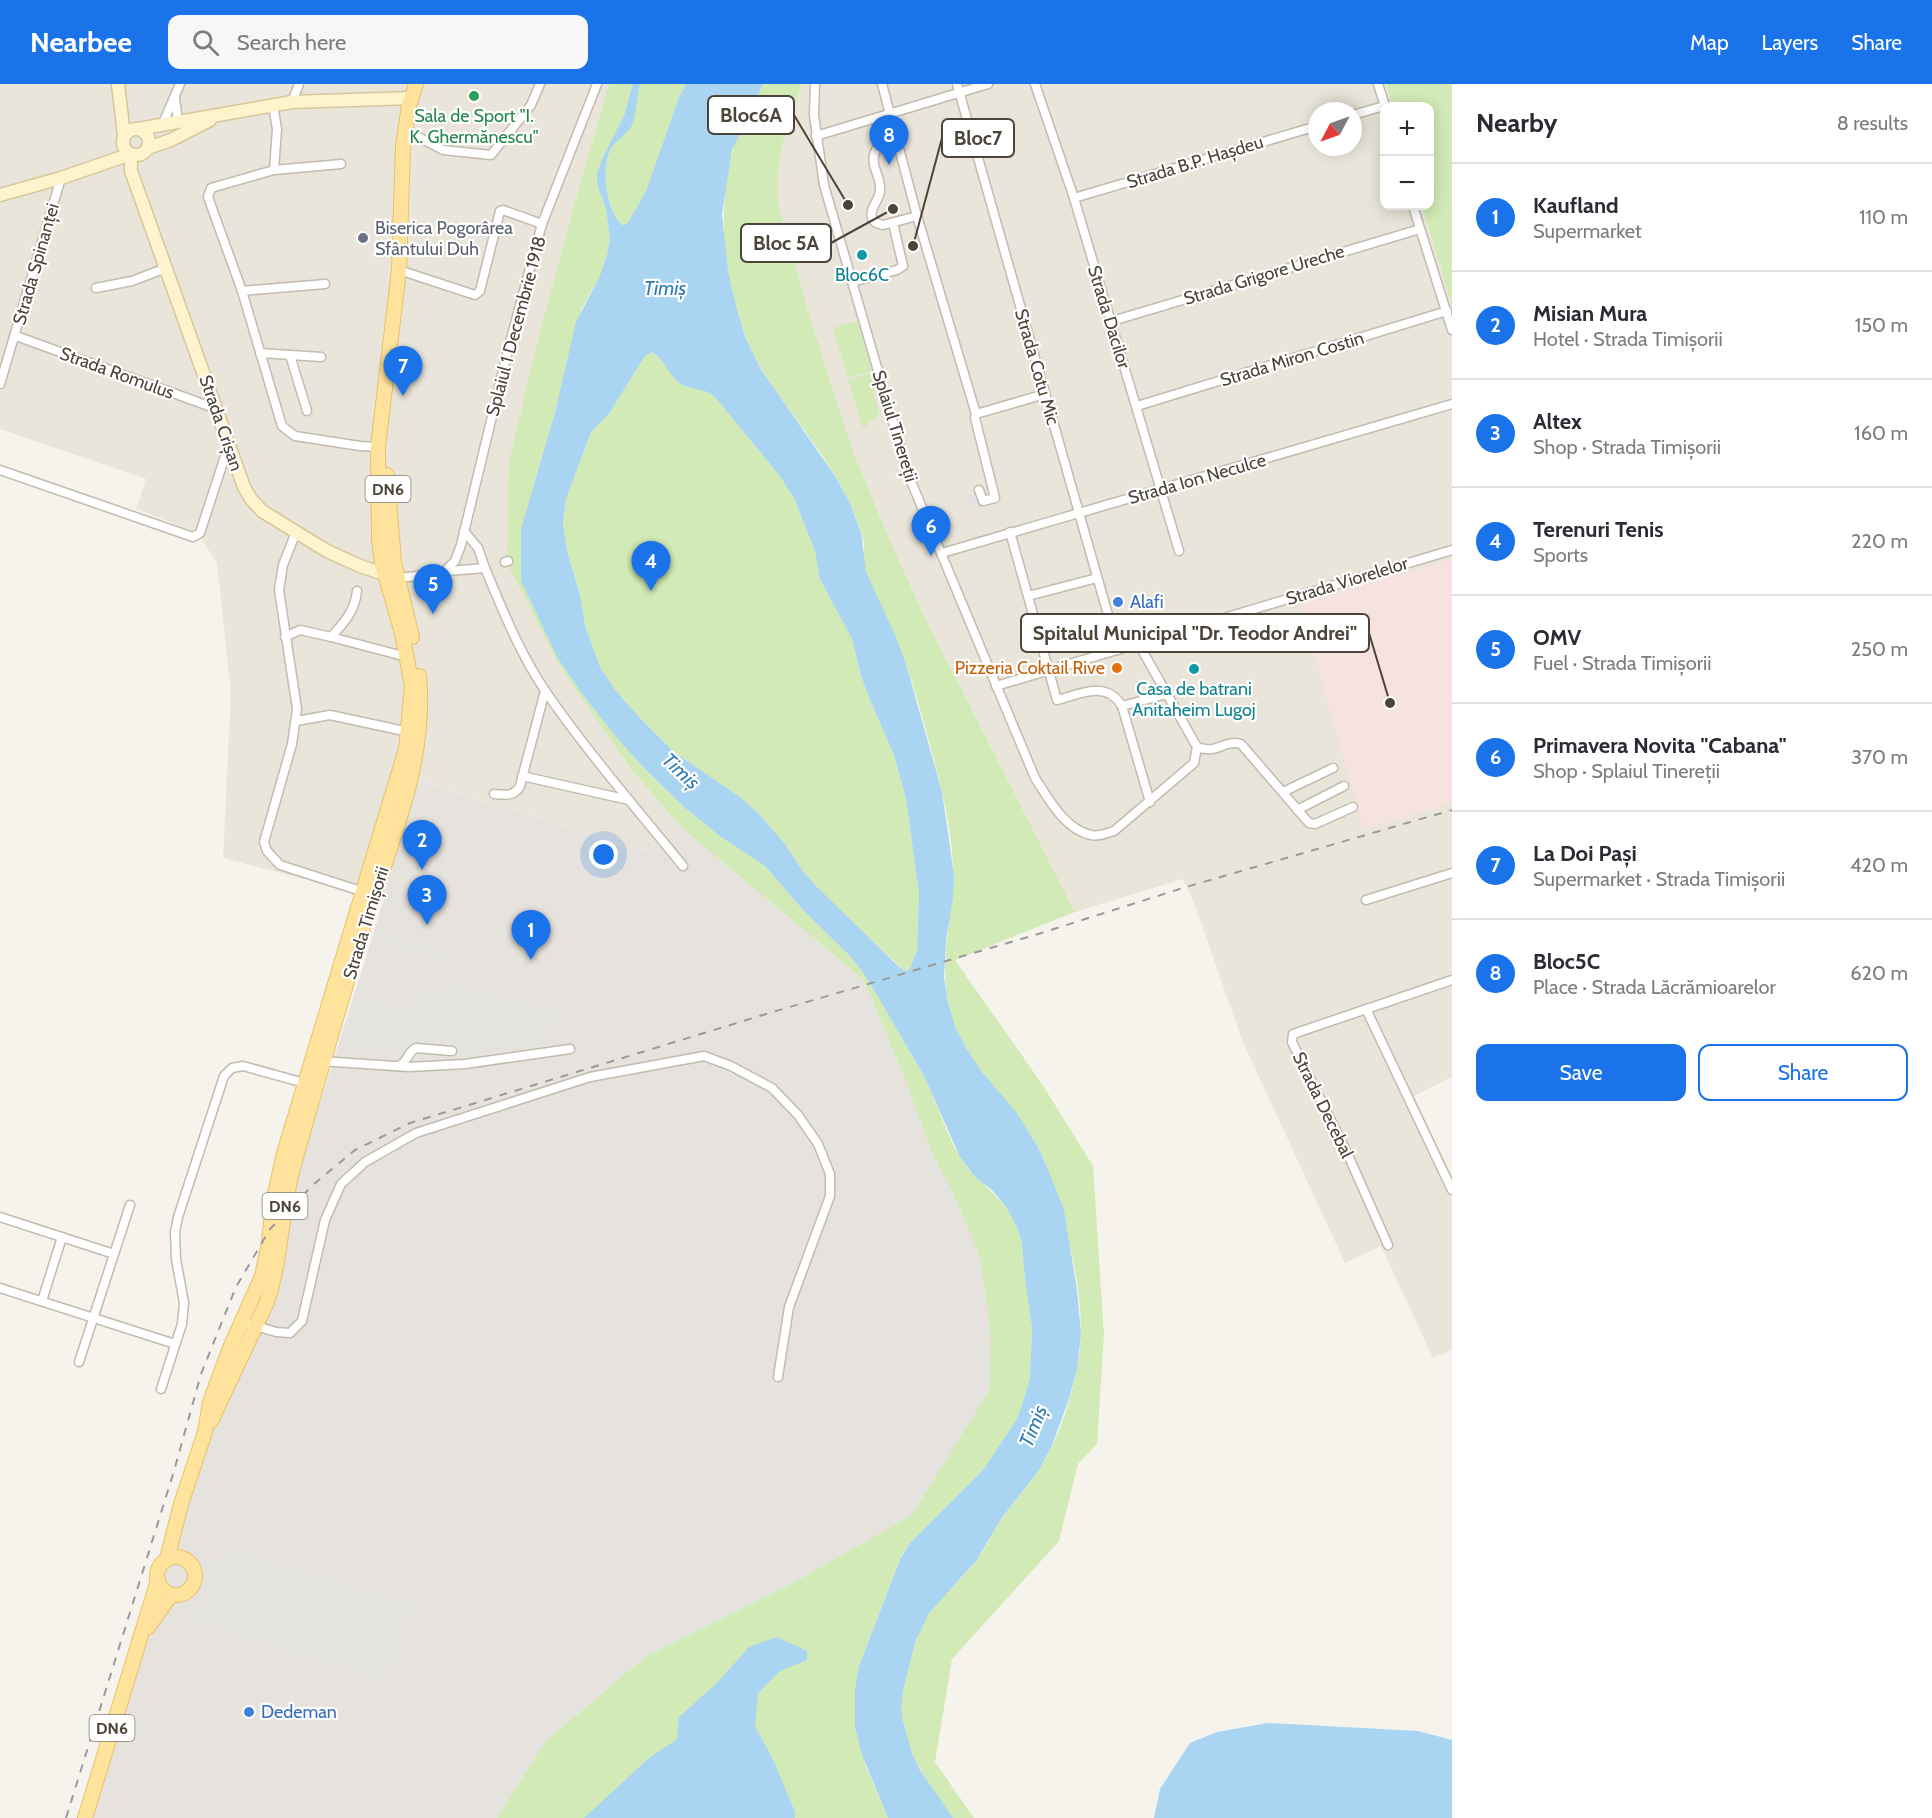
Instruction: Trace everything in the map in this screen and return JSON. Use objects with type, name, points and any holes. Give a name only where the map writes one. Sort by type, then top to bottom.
[{"type":"main road","name":"Strada Timișorii","points":[[167,1559],[181,1504],[205,1432],[210,1402],[230,1348],[249,1324],[269,1243],[278,1178],[311,1085],[409,732],[412,686],[402,633],[384,575],[380,540],[378,447],[399,270],[405,130],[416,84]]},
{"type":"main road","name":"Strada Timișorii","points":[[318,1061],[400,814],[417,752],[421,717],[419,672],[391,542],[384,398]]},
{"type":"main road","points":[[176,1526],[188,1560],[195,1571],[194,1583],[187,1592],[179,1595],[171,1594],[163,1589],[158,1580],[158,1570],[167,1559],[178,1557],[188,1560]]},
{"type":"main road","name":"DN6","points":[[85,1818],[158,1580]]},
{"type":"main road","name":"DN6","points":[[141,1639],[171,1594]]},
{"type":"street","points":[[118,84],[125,150],[139,152]]},
{"type":"street","points":[[163,123],[180,84]]},
{"type":"street","points":[[292,102],[298,84]]},
{"type":"street","points":[[405,130],[443,150],[491,155],[531,105],[540,84]]},
{"type":"street","name":"Splaiul 1 Decembrie 1918","points":[[448,571],[455,561],[464,531],[509,346],[542,224],[597,84]]},
{"type":"street","name":"Splaiul Tinereții","points":[[816,84],[814,115],[824,185],[908,474],[1035,778],[1056,810],[1072,826],[1090,835],[1102,835],[1114,831],[1150,802]]},
{"type":"street","points":[[882,84],[917,216],[976,414],[975,418],[995,498],[983,501],[979,490]]},
{"type":"street","points":[[816,136],[889,114],[958,88],[988,84]]},
{"type":"street","name":"Strada Dacilor","points":[[1035,84],[1074,198],[1109,322],[1137,406],[1179,551]]},
{"type":"street","points":[[1378,84],[1383,102]]},
{"type":"street","name":"Strada Cotu Mic","points":[[958,88],[1118,650]]},
{"type":"street","points":[[120,98],[138,128],[147,134],[149,143],[139,152]]},
{"type":"street","points":[[171,140],[177,133],[175,98]]},
{"type":"street","points":[[100,165],[129,130],[138,128],[292,102],[411,98]]},
{"type":"street","points":[[273,105],[277,129],[274,170]]},
{"type":"street","points":[[1362,112],[1380,107]]},
{"type":"street","points":[[0,195],[139,152],[171,140],[219,116]]},
{"type":"street","name":"Strada B.P. Hașdeu","points":[[1074,198],[1308,129]]},
{"type":"street","points":[[896,142],[876,150],[873,156],[880,188],[871,215],[873,221],[878,224],[917,216]]},
{"type":"street","name":"Strada Crișan","points":[[139,152],[130,167],[244,487],[251,499],[262,511],[336,555],[384,575],[399,578]]},
{"type":"street","points":[[341,164],[274,170],[211,188],[208,197],[242,291],[282,426],[295,436],[378,447]]},
{"type":"street","name":"Strada Spinanței","points":[[0,384],[61,178]]},
{"type":"street","points":[[399,270],[475,295],[480,291],[500,211],[503,210],[542,224]]},
{"type":"street","points":[[1414,210],[1452,330]]},
{"type":"street","points":[[852,282],[901,269],[903,261],[892,222]]},
{"type":"street","name":"Strada Grigore Ureche","points":[[1109,322],[1420,229]]},
{"type":"street","points":[[96,288],[132,281],[166,268]]},
{"type":"street","points":[[242,291],[324,284]]},
{"type":"street","name":"Strada Miron Costin","points":[[1137,406],[1447,311]]},
{"type":"street","name":"Strada Romulus","points":[[15,336],[218,410]]},
{"type":"street","points":[[260,353],[321,357]]},
{"type":"street","points":[[290,355],[307,411]]},
{"type":"street","points":[[976,414],[1045,394]]},
{"type":"street","name":"Strada Ion Neculce","points":[[942,553],[1452,405]]},
{"type":"street","points":[[0,470],[193,537],[200,533],[229,443]]},
{"type":"street","points":[[464,531],[478,548],[511,630],[545,691],[683,866]]},
{"type":"street","points":[[296,532],[283,565],[279,590],[297,709],[296,721],[292,744],[264,842],[267,851],[280,865],[364,892]]},
{"type":"street","points":[[1011,532],[1057,700],[1096,690],[1112,693],[1122,706],[1150,802],[1194,763],[1197,747],[1138,644]]},
{"type":"street","name":"Strada Viorelelor","points":[[996,686],[1452,550]]},
{"type":"street","points":[[399,578],[485,568]]},
{"type":"street","points":[[1028,596],[1097,578]]},
{"type":"street","points":[[331,637],[351,613],[357,591]]},
{"type":"street","points":[[285,637],[300,630],[407,657]]},
{"type":"street","points":[[494,794],[509,795],[516,792],[545,691]]},
{"type":"street","points":[[1122,706],[1167,694]]},
{"type":"street","points":[[296,721],[330,715],[409,732]]},
{"type":"street","points":[[1197,747],[1211,751],[1234,742],[1241,744],[1309,823],[1315,824],[1353,807]]},
{"type":"street","points":[[1283,792],[1332,768]]},
{"type":"street","points":[[607,795],[610,776]]},
{"type":"street","points":[[522,777],[629,800]]},
{"type":"street","points":[[1297,810],[1344,786]]},
{"type":"street","points":[[1366,900],[1452,873]]},
{"type":"street","name":"Strada Decebal","points":[[1388,1245],[1348,1155],[1292,1042],[1293,1034],[1452,980]]},
{"type":"street","points":[[1366,1009],[1452,1190]]},
{"type":"street","points":[[397,1066],[404,1063],[411,1051],[416,1048],[452,1052]]},
{"type":"street","points":[[318,1061],[397,1066],[465,1064],[570,1049]]},
{"type":"street","points":[[249,1324],[276,1332],[290,1333],[302,1321],[326,1220],[341,1184],[365,1162],[416,1133],[590,1077],[704,1056],[731,1066],[772,1088],[798,1115],[818,1144],[830,1174],[830,1196],[789,1307],[778,1377]]},
{"type":"street","points":[[161,1389],[182,1324],[184,1304],[176,1259],[175,1232],[178,1217],[224,1076],[231,1068],[243,1066],[311,1085]]},
{"type":"street","points":[[79,1362],[130,1205]]},
{"type":"street","points":[[0,1217],[114,1254]]},
{"type":"street","points":[[42,1301],[62,1237]]},
{"type":"street","points":[[0,1288],[175,1344]]},
{"type":"shaded area","points":[[0,84],[609,84],[536,347],[560,667],[630,768],[682,828],[647,852],[419,781],[384,900],[223,858],[231,693],[217,563],[197,532],[136,509],[146,479],[0,429]]},
{"type":"shaded area","points":[[802,84],[1452,84],[1452,1077],[1414,1096],[1452,1176],[1452,1350],[1433,1358],[1381,1246],[1345,1263],[1242,1040],[1195,905],[1183,879],[1075,912],[923,614],[853,451],[813,327],[778,203],[778,172],[783,142]]},
{"type":"shaded area","points":[[977,490],[983,506],[969,511],[963,494]]},
{"type":"shaded area","points":[[1452,559],[1452,803],[1364,829],[1300,603]]},
{"type":"shaded area","points":[[418,781],[647,852],[682,828],[864,980],[905,1079],[930,1148],[953,1193],[980,1257],[991,1338],[989,1392],[912,1515],[793,1583],[645,1657],[545,1742],[497,1818],[77,1818],[137,1659],[304,1154],[384,900]]},
{"type":"shaded area","points":[[390,891],[400,893],[390,934],[447,949],[435,997],[441,998],[445,981],[562,1012],[544,1046],[455,1057],[341,1049],[358,997],[417,1010],[430,959],[381,945],[383,938],[378,936]]},
{"type":"shaded area","points":[[217,1543],[415,1604],[388,1683],[193,1621]]},
{"type":"green space","points":[[609,84],[633,84],[624,116],[597,173],[597,184],[606,209],[610,239],[599,278],[581,310],[556,409],[521,529],[521,581],[558,659],[617,738],[684,807],[721,837],[765,866],[803,910],[850,956],[862,971],[924,1076],[953,1145],[968,1169],[1005,1205],[1018,1229],[1022,1244],[1032,1328],[1030,1377],[1017,1419],[983,1470],[911,1542],[901,1556],[859,1666],[855,1727],[866,1767],[888,1818],[497,1818],[545,1742],[645,1657],[793,1583],[912,1515],[989,1391],[991,1338],[980,1257],[953,1193],[930,1148],[905,1079],[864,980],[682,828],[630,768],[560,667],[507,563],[509,462],[536,347]]},
{"type":"green space","points":[[640,84],[686,84],[679,97],[646,191],[627,224],[622,225],[616,218],[608,198],[606,164],[613,146],[633,120]]},
{"type":"green space","points":[[763,84],[802,84],[783,142],[778,172],[778,203],[813,327],[853,451],[923,614],[1075,912],[955,960],[1042,1084],[1093,1166],[1104,1335],[1097,1444],[1078,1464],[1059,1541],[952,1659],[935,1762],[974,1818],[953,1818],[919,1766],[902,1722],[903,1690],[916,1641],[928,1615],[937,1602],[977,1560],[1001,1520],[1044,1463],[1056,1437],[1071,1396],[1077,1369],[1081,1320],[1079,1295],[1070,1245],[1041,1152],[975,1061],[954,1022],[946,985],[945,968],[953,871],[952,846],[946,809],[910,677],[897,641],[866,572],[860,527],[839,482],[764,373],[740,322],[732,295],[724,238],[727,181],[738,135]]},
{"type":"green space","points":[[1386,84],[1452,84],[1452,305],[1423,210],[1434,210],[1434,102],[1392,102]]},
{"type":"green space","points":[[857,321],[872,371],[848,378],[833,328]]},
{"type":"green space","points":[[652,352],[660,358],[674,378],[686,387],[707,392],[716,398],[779,475],[794,498],[815,551],[820,579],[852,639],[861,676],[894,755],[906,799],[919,894],[917,950],[910,969],[905,971],[842,913],[802,870],[785,844],[760,815],[740,797],[674,752],[616,691],[600,667],[585,625],[580,595],[567,551],[563,522],[566,499],[591,432],[608,415],[645,356]]},
{"type":"green space","points":[[871,373],[877,390],[872,392],[880,414],[863,428],[848,380]]},
{"type":"water","name":"Timiș","points":[[633,84],[640,84],[632,125],[613,146],[606,164],[608,198],[616,218],[622,225],[627,224],[646,191],[679,97],[686,84],[763,84],[732,150],[722,214],[728,272],[736,306],[745,337],[762,371],[835,476],[849,501],[861,532],[866,572],[906,664],[942,792],[954,875],[944,977],[955,1026],[982,1072],[1016,1112],[1038,1147],[1064,1210],[1077,1290],[1081,1334],[1077,1370],[1069,1399],[1051,1448],[1039,1470],[1001,1519],[977,1560],[929,1613],[916,1640],[904,1686],[902,1718],[912,1753],[920,1770],[953,1818],[888,1818],[862,1755],[855,1727],[855,1690],[859,1666],[901,1557],[911,1542],[983,1470],[1017,1419],[1030,1377],[1032,1328],[1022,1244],[1018,1229],[1005,1205],[992,1190],[975,1177],[960,1157],[924,1076],[862,971],[850,956],[803,910],[765,866],[721,837],[684,807],[617,738],[558,659],[521,581],[521,529],[556,409],[576,322],[599,278],[610,239],[606,209],[597,184],[597,173],[624,116]],"holes":[[[652,352],[674,378],[686,387],[707,392],[716,398],[779,475],[794,498],[815,551],[820,579],[852,639],[861,676],[894,755],[906,799],[919,894],[917,950],[910,969],[905,971],[897,965],[816,886],[760,815],[740,797],[674,752],[616,691],[600,667],[585,625],[580,595],[567,551],[563,522],[566,499],[591,432],[608,415],[645,356]]]},
{"type":"water","points":[[777,1637],[807,1651],[807,1660],[780,1671],[758,1693],[755,1726],[774,1762],[795,1812],[795,1818],[584,1818],[648,1759],[677,1739],[679,1717],[717,1683],[749,1647]]},
{"type":"water","points":[[1268,1723],[1418,1731],[1452,1740],[1452,1818],[1154,1818],[1160,1789],[1190,1743],[1217,1732]]},
{"type":"railway","points":[[66,1818],[174,1471],[201,1374],[236,1287],[270,1229],[314,1184],[355,1150],[410,1123],[776,1011],[1035,935],[1186,887],[1452,810]]},
{"type":"place","name":"Sala de Sport \"I. K. Ghermănescu\"","points":[[474,96]]},
{"type":"place","name":"Bloc5C","points":[[889,165]]},
{"type":"place","name":"Bloc6A","points":[[848,205]]},
{"type":"place","name":"Bloc 5A","points":[[893,209]]},
{"type":"place","name":"Biserica Pogorârea Sfântului Duh","points":[[363,238]]},
{"type":"place","name":"Bloc7","points":[[913,246]]},
{"type":"place","name":"Bloc6C","points":[[862,255]]},
{"type":"place","name":"La Doi Pași","points":[[403,396]]},
{"type":"place","name":"Primavera Novita \"Cabana\"","points":[[931,556]]},
{"type":"place","name":"Terenuri Tenis","points":[[651,591]]},
{"type":"place","name":"Alafi","points":[[1118,602]]},
{"type":"place","name":"OMV","points":[[433,614]]},
{"type":"place","name":"Pizzeria Coktail Rive","points":[[1117,668]]},
{"type":"place","name":"Casa de batrani Anitaheim Lugoj","points":[[1194,669]]},
{"type":"place","name":"Spitalul Municipal \"Dr. Teodor Andrei\"","points":[[1390,703]]},
{"type":"place","name":"Misian Mura","points":[[422,870]]},
{"type":"place","name":"Altex","points":[[427,925]]},
{"type":"place","name":"Kaufland","points":[[531,960]]},
{"type":"place","name":"Dedeman","points":[[249,1712]]}]
